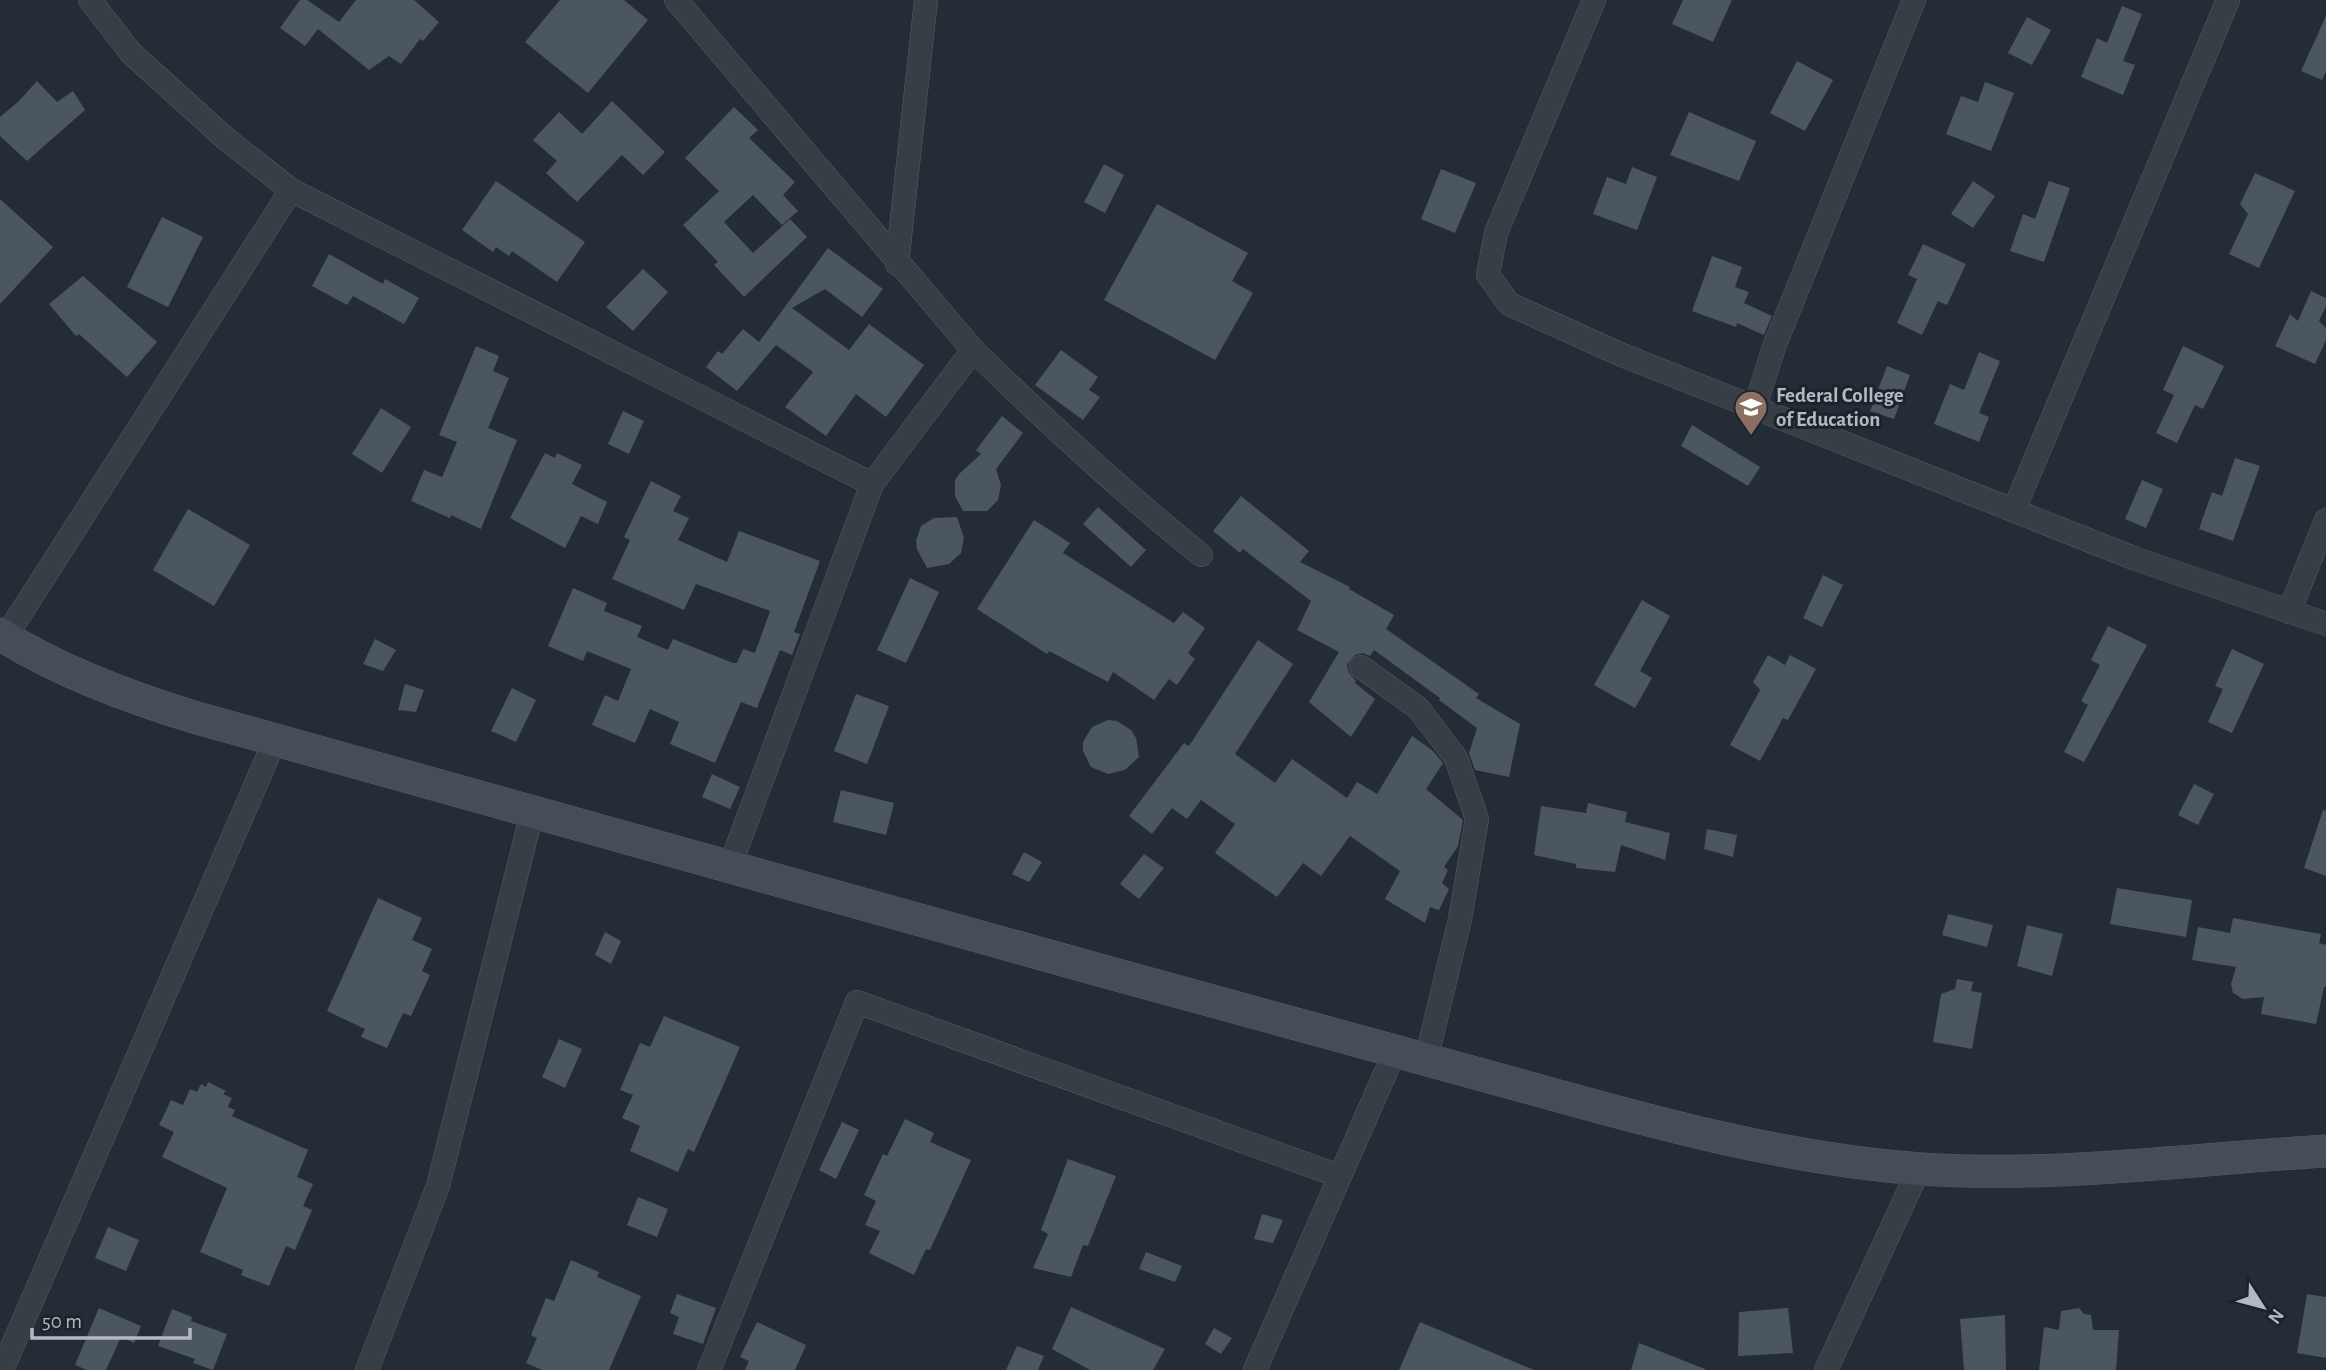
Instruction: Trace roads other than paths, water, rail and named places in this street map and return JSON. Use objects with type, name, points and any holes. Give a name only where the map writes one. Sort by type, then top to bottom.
[{"type":"main road","points":[[2,636],[135,699],[275,740],[1426,1060],[1704,1134],[1796,1153],[1919,1169],[2008,1172],[2117,1167],[2326,1151]]},
{"type":"street","points":[[90,0],[131,53],[225,138],[291,190],[872,484]]},
{"type":"street","points":[[676,0],[897,264],[973,350],[1065,440],[1201,555]]},
{"type":"street","points":[[897,264],[926,0]]},
{"type":"street","points":[[1594,0],[1496,233],[1488,275],[1509,304],[1622,355],[2136,559],[2326,624]]},
{"type":"street","points":[[1755,407],[1774,348],[1914,0]]},
{"type":"street","points":[[2014,510],[2228,0]]},
{"type":"street","points":[[2,636],[291,190]]},
{"type":"street","points":[[730,866],[872,484],[973,350]]},
{"type":"street","points":[[2289,612],[2326,520]]},
{"type":"street","points":[[1361,667],[1418,708],[1456,758],[1477,819],[1461,919],[1426,1060]]},
{"type":"street","points":[[2,1370],[275,740]]},
{"type":"street","points":[[366,1370],[438,1186],[532,813]]},
{"type":"street","points":[[709,1370],[857,1002],[1339,1176]]},
{"type":"street","points":[[1255,1370],[1395,1051]]},
{"type":"street","points":[[1826,1370],[1919,1169]]},
{"type":"place","name":"Federal College of Education","points":[[1751,437]]}]
